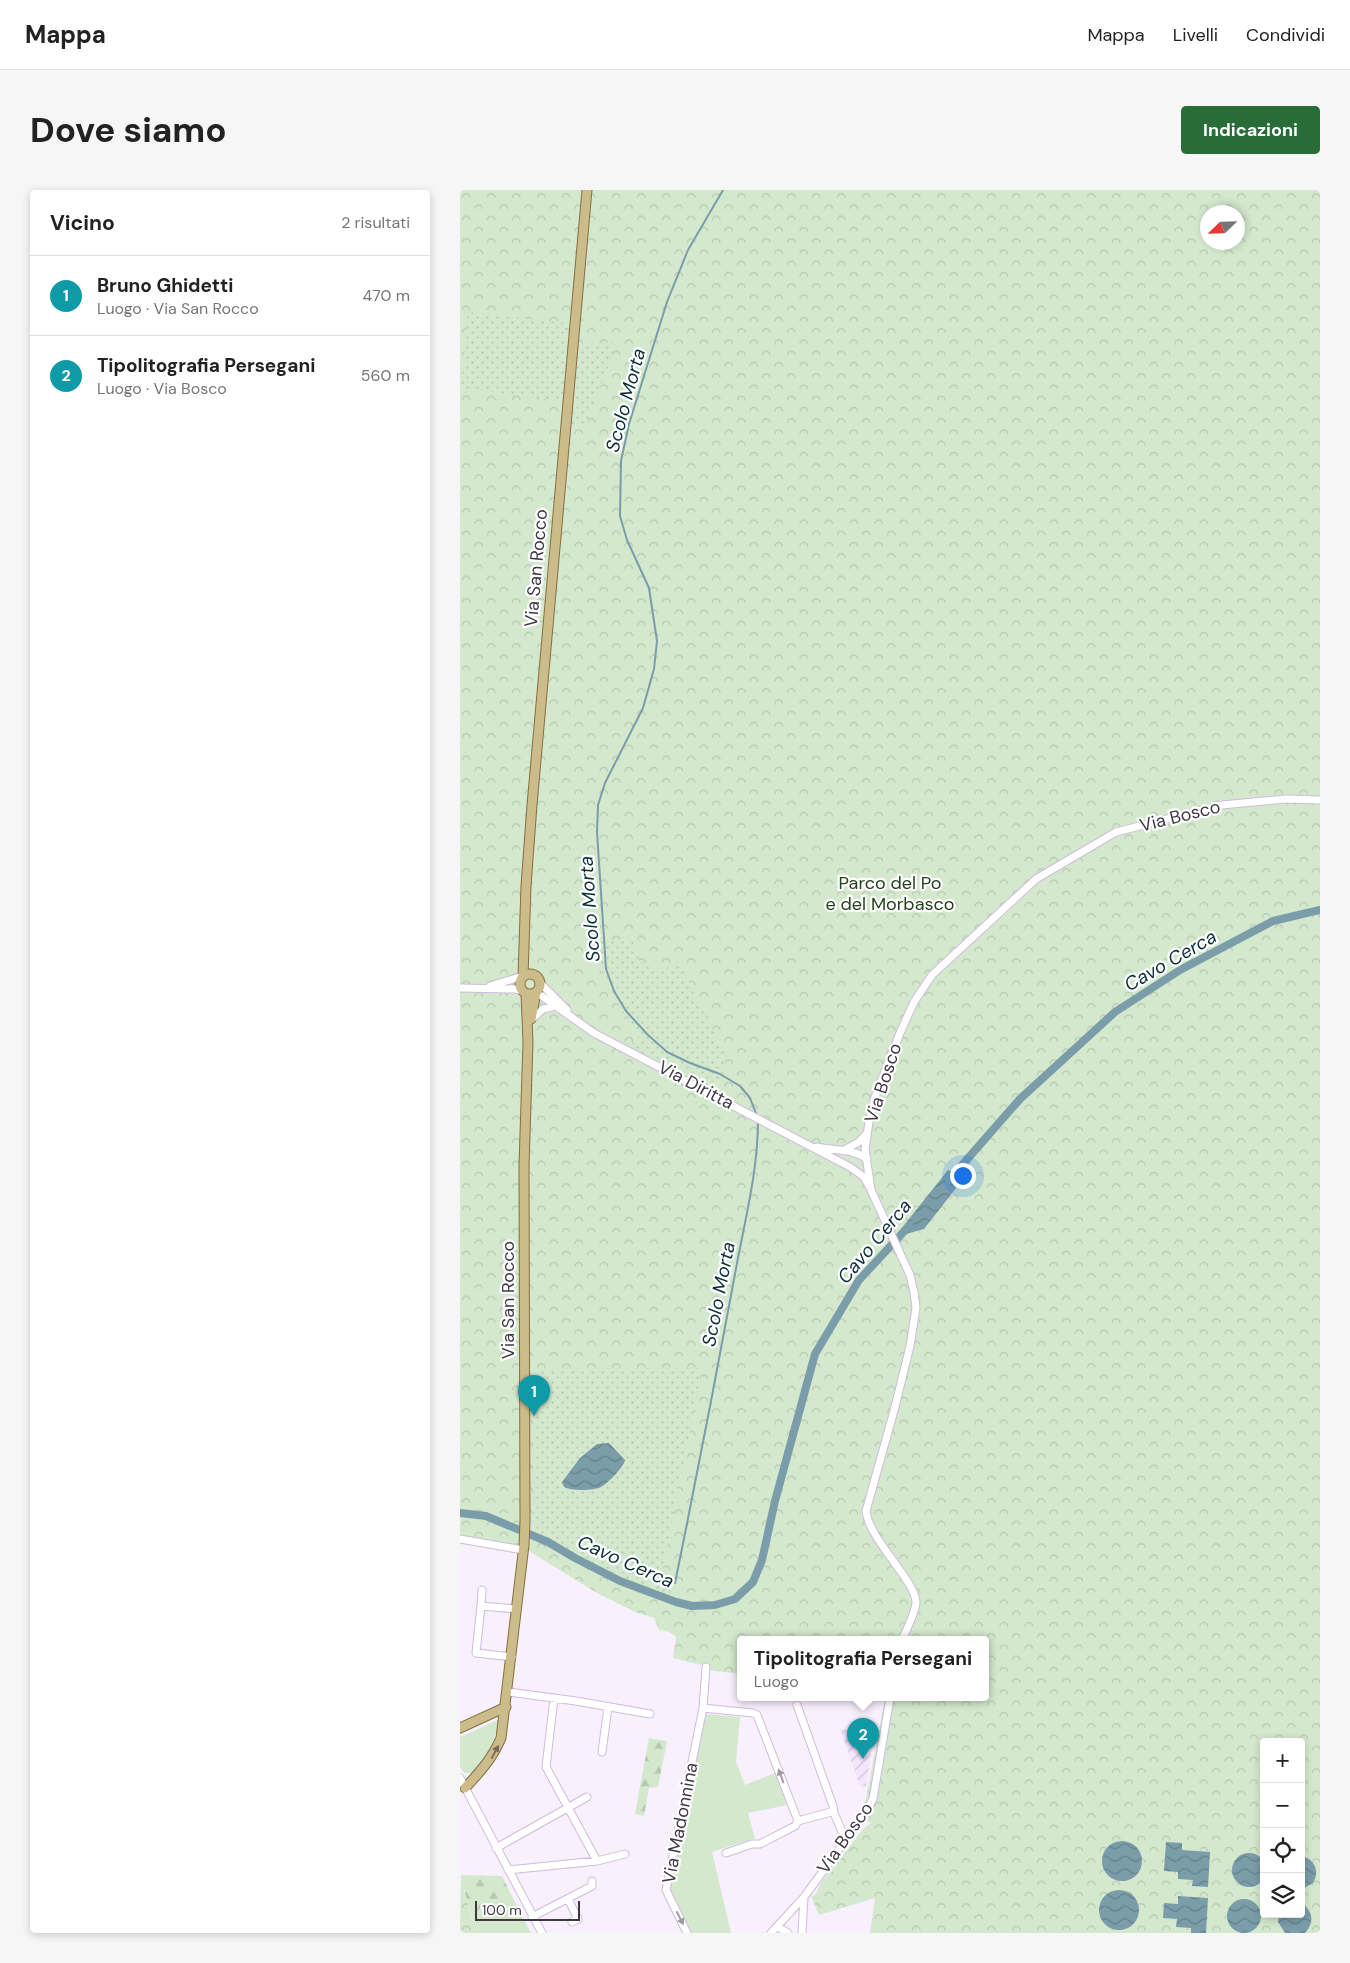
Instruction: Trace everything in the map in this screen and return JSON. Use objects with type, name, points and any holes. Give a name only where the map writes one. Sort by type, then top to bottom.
[{"type":"main road","name":"Via San Rocco","points":[[527,975],[524,950],[526,886],[587,190]]},
{"type":"main road","points":[[527,975],[537,977],[540,983],[536,992],[531,994],[524,992],[519,982],[527,975]]},
{"type":"main road","name":"Via San Rocco","points":[[463,1791],[486,1767],[501,1738],[512,1657],[525,1522],[524,1165],[528,1042],[524,992]]},
{"type":"main road","name":"Via San Rocco","points":[[531,1020],[536,992]]},
{"type":"main road","points":[[460,1728],[506,1707]]},
{"type":"street","name":"Via Bosco","points":[[904,1636],[914,1611],[915,1598],[869,1524],[866,1511],[895,1407],[916,1308],[914,1292],[901,1255],[871,1190],[865,1149],[875,1096],[900,1033],[918,995],[932,975],[1036,879],[1116,832],[1222,805],[1285,799],[1320,800]]},
{"type":"street","points":[[483,988],[527,975]]},
{"type":"street","name":"Via Diritta","points":[[540,983],[581,1025]]},
{"type":"street","points":[[460,988],[524,992]]},
{"type":"street","name":"Via Diritta","points":[[536,992],[581,1025],[850,1167],[864,1177],[871,1190]]},
{"type":"street","points":[[531,1020],[543,1009],[555,1006]]},
{"type":"street","name":"Via San Rocco","points":[[528,1042],[531,1020]]},
{"type":"street","points":[[843,1150],[858,1142],[867,1132]]},
{"type":"street","name":"Via Diritta","points":[[810,1145],[860,1154],[867,1159]]},
{"type":"street","points":[[850,1167],[867,1159]]},
{"type":"street","points":[[460,1539],[523,1548]]},
{"type":"street","points":[[482,1590],[476,1654],[512,1657]]},
{"type":"street","points":[[481,1606],[517,1609]]},
{"type":"street","name":"Via Madonnina","points":[[688,1933],[666,1890],[703,1708],[706,1667]]},
{"type":"street","points":[[508,1692],[650,1714]]},
{"type":"street","points":[[554,1698],[546,1767],[597,1861]]},
{"type":"street","name":"Via Bosco","points":[[771,1933],[804,1897],[863,1818],[873,1799],[889,1701]]},
{"type":"street","points":[[798,1704],[834,1813],[846,1840]]},
{"type":"street","points":[[602,1752],[608,1706]]},
{"type":"street","points":[[703,1708],[757,1715],[798,1821]]},
{"type":"street","points":[[460,1778],[463,1791],[542,1933]]},
{"type":"street","points":[[496,1848],[587,1797]]},
{"type":"street","points":[[726,1853],[752,1844],[760,1844],[795,1826],[798,1821],[831,1812],[834,1813]]},
{"type":"street","points":[[508,1870],[597,1861],[625,1854]]},
{"type":"street","points":[[532,1917],[592,1886],[592,1880]]},
{"type":"street","points":[[802,1933],[804,1897]]},
{"type":"street","points":[[568,1899],[578,1919],[572,1922]]},
{"type":"street","points":[[788,1915],[798,1917],[803,1922]]},
{"type":"street","points":[[778,1927],[788,1933]]},
{"type":"shaded area","points":[[840,1729],[874,1733],[866,1787],[860,1786]]},
{"type":"green space","name":"Parco del Po e del Morbasco","points":[[460,190],[1320,190],[1320,1933],[870,1933],[875,1898],[819,1915],[811,1896],[815,1895],[822,1881],[863,1829],[871,1823],[857,1815],[866,1799],[884,1701],[989,1701],[989,1636],[737,1636],[737,1674],[709,1670],[701,1665],[673,1658],[676,1637],[669,1632],[659,1630],[654,1618],[635,1612],[597,1593],[529,1551],[460,1544]]},
{"type":"green space","points":[[468,312],[565,323],[565,343],[617,343],[586,426],[568,426],[569,402],[461,388]]},
{"type":"green space","points":[[634,938],[639,961],[652,969],[681,966],[724,1052],[726,1066],[719,1081],[702,1084],[627,1048],[640,1036],[622,1011],[598,965],[596,942]]},
{"type":"green space","points":[[702,1368],[658,1594],[620,1579],[533,1531],[534,1369]]},
{"type":"green space","points":[[706,1714],[740,1717],[736,1762],[745,1785],[775,1773],[787,1805],[748,1813],[755,1838],[712,1852],[731,1933],[692,1933],[670,1889]]},
{"type":"green space","points":[[500,1719],[493,1741],[482,1761],[473,1773],[464,1773],[460,1766],[460,1737]]},
{"type":"green space","points":[[649,1738],[667,1741],[658,1787],[649,1788],[644,1816],[635,1814]]},
{"type":"green space","points":[[463,1875],[502,1876],[510,1892],[471,1914],[461,1879]]},
{"type":"green space","points":[[461,1879],[476,1933],[460,1933]]},
{"type":"green space","points":[[510,1892],[531,1933],[476,1933],[471,1914]]},
{"type":"water","points":[[948,1170],[964,1178],[924,1229],[906,1234],[901,1229]]},
{"type":"water","points":[[609,1443],[625,1460],[622,1467],[611,1479],[601,1487],[588,1490],[564,1487],[562,1482],[580,1458],[597,1444]]},
{"type":"water","points":[[1118,1841],[1126,1841],[1133,1844],[1139,1850],[1142,1861],[1139,1872],[1133,1878],[1126,1881],[1118,1881],[1111,1878],[1105,1872],[1102,1865],[1102,1857],[1105,1850],[1111,1844]]},
{"type":"water","points":[[1166,1842],[1182,1843],[1182,1850],[1210,1852],[1208,1887],[1192,1886],[1193,1880],[1178,1879],[1178,1872],[1164,1871]]},
{"type":"water","points":[[1243,1854],[1255,1854],[1260,1857],[1260,1883],[1255,1886],[1243,1886],[1233,1876],[1233,1864]]},
{"type":"water","points":[[1305,1858],[1315,1866],[1316,1874],[1313,1883],[1305,1888]]},
{"type":"water","points":[[1115,1890],[1123,1890],[1130,1893],[1136,1899],[1139,1910],[1136,1921],[1130,1927],[1123,1930],[1115,1930],[1108,1927],[1102,1921],[1099,1914],[1099,1906],[1102,1899],[1108,1893]]},
{"type":"water","points":[[1178,1896],[1208,1898],[1206,1933],[1191,1933],[1191,1928],[1176,1927],[1177,1919],[1163,1918],[1164,1903],[1178,1904]]},
{"type":"water","points":[[1244,1899],[1251,1900],[1260,1909],[1261,1918],[1256,1928],[1251,1932],[1244,1933],[1237,1932],[1232,1928],[1228,1923],[1227,1916],[1228,1909],[1232,1904],[1237,1900]]},
{"type":"water","points":[[1305,1906],[1311,1917],[1310,1925],[1305,1933],[1285,1933],[1278,1922],[1278,1918],[1305,1918]]},
{"type":"waterway","name":"Scolo Morta","points":[[723,190],[688,250],[667,302],[629,424],[621,461],[620,516],[627,540],[649,588],[657,641],[654,669],[643,708],[605,783],[598,805],[597,832],[606,969],[614,991],[626,1011],[667,1052],[720,1074],[740,1086],[750,1098],[757,1116]]},
{"type":"waterway","name":"Cavo Cerca","points":[[949,1180],[1020,1099],[1115,1012],[1180,970],[1273,921],[1320,910]]},
{"type":"waterway","name":"Scolo Morta","points":[[675,1583],[750,1198],[756,1159],[758,1120]]},
{"type":"waterway","name":"Cavo Cerca","points":[[460,1513],[486,1516],[548,1542],[620,1581],[676,1602],[692,1606],[715,1605],[735,1599],[753,1582],[762,1560],[775,1501],[815,1354],[859,1280],[910,1225]]},
{"type":"place","name":"Bruno Ghidetti","points":[[534,1416]]},
{"type":"place","name":"Tipolitografia Persegani","points":[[863,1759]]}]
